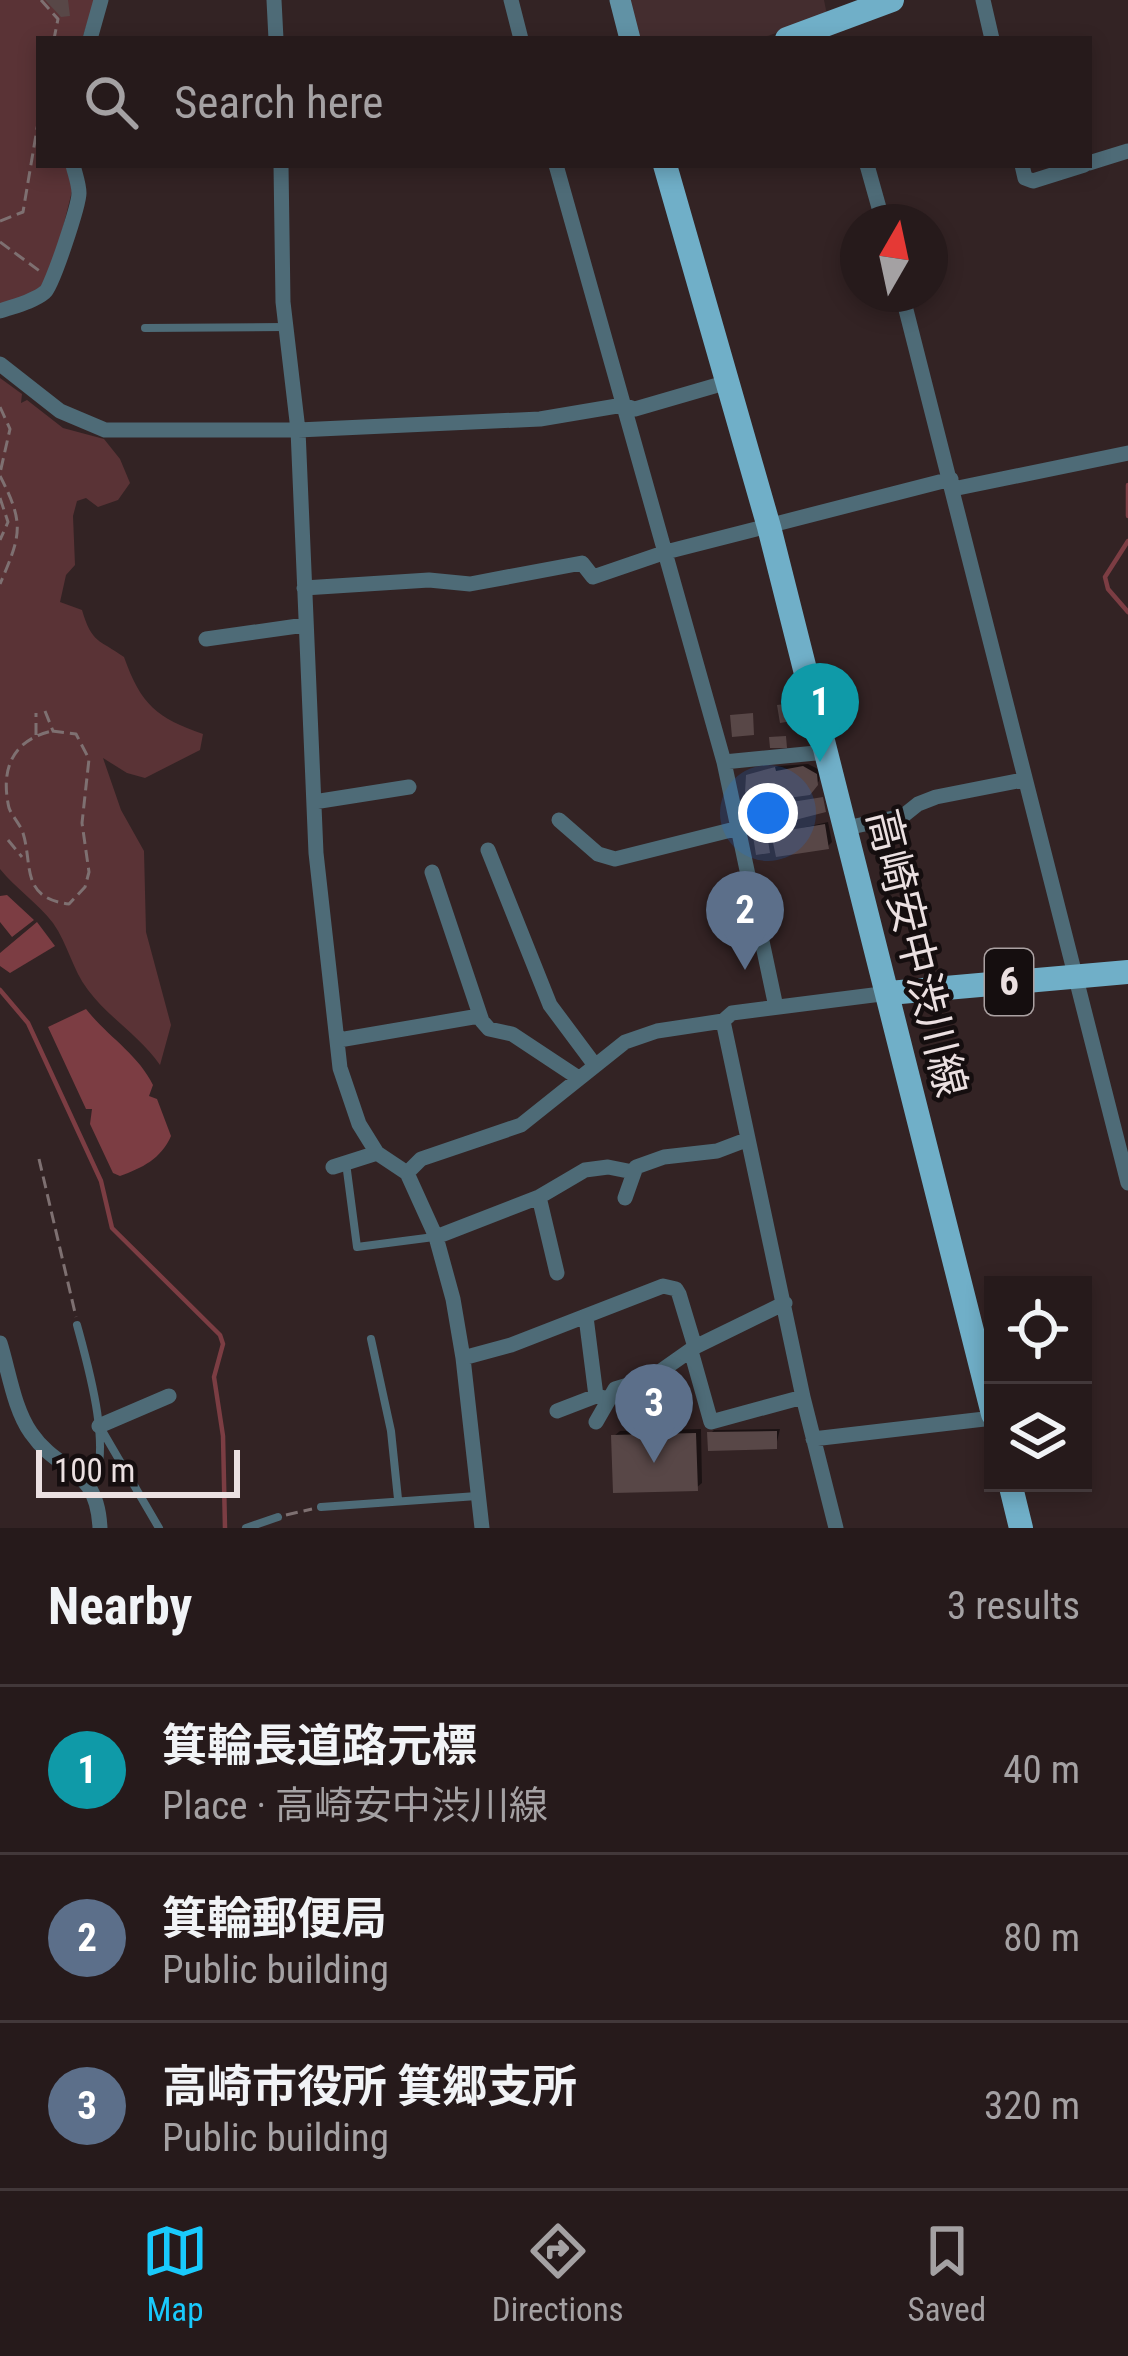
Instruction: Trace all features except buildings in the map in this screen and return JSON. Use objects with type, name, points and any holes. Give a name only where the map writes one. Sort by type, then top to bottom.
[{"type":"main road","points":[[620,0],[629,36]]},
{"type":"main road","points":[[795,36],[892,0]]},
{"type":"main road","name":"高崎安中渋川線","points":[[666,168],[770,527],[985,1384]]},
{"type":"main road","name":"6","points":[[890,993],[1128,972]]},
{"type":"main road","points":[[1012,1492],[1021,1528]]},
{"type":"street","points":[[91,36],[101,0]]},
{"type":"street","points":[[274,0],[276,36]]},
{"type":"street","points":[[511,0],[520,36]]},
{"type":"street","points":[[983,0],[991,36]]},
{"type":"street","points":[[1092,162],[1128,151]]},
{"type":"street","points":[[0,311],[43,294],[56,277],[62,241],[76,215],[79,190],[74,168]]},
{"type":"street","points":[[281,168],[316,853],[344,1090],[376,1154],[407,1173],[436,1237],[463,1358],[482,1528]]},
{"type":"street","points":[[557,168],[724,762],[776,1007]]},
{"type":"street","points":[[868,168],[878,204]]},
{"type":"street","points":[[1023,168],[1025,178],[1034,181],[1074,168]]},
{"type":"street","points":[[907,312],[1128,1183]]},
{"type":"street","points":[[0,364],[59,411],[105,430],[298,430],[540,419],[623,405],[635,409],[728,382]]},
{"type":"street","points":[[304,588],[429,580],[470,584],[581,563],[593,577],[666,553],[952,484],[1127,452]]},
{"type":"street","points":[[206,639],[305,625]]},
{"type":"street","points":[[724,762],[826,752]]},
{"type":"street","points":[[846,828],[903,816],[936,797],[1023,780]]},
{"type":"street","points":[[314,802],[409,787]]},
{"type":"street","points":[[559,820],[598,854],[615,859],[739,828]]},
{"type":"street","points":[[488,850],[550,1005],[593,1064]]},
{"type":"street","points":[[432,872],[479,1016],[489,1029],[512,1034],[578,1077]]},
{"type":"street","points":[[407,1173],[421,1159],[521,1125],[626,1042],[657,1031],[723,1021],[732,1013],[890,993]]},
{"type":"street","points":[[340,1040],[479,1016]]},
{"type":"street","points":[[723,1021],[803,1397],[836,1528]]},
{"type":"street","points":[[625,1198],[633,1172],[650,1160],[703,1155],[746,1140]]},
{"type":"street","points":[[339,1165],[376,1154]]},
{"type":"street","points":[[436,1237],[539,1197],[597,1166],[633,1172]]},
{"type":"street","points":[[539,1197],[557,1273]]},
{"type":"street","points":[[463,1358],[670,1286],[679,1294],[711,1422],[803,1397]]},
{"type":"street","points":[[557,1411],[652,1378],[693,1349],[785,1303]]},
{"type":"street","points":[[586,1317],[602,1398],[596,1422]]},
{"type":"street","points":[[0,1343],[32,1435],[91,1486],[100,1510],[100,1528]]},
{"type":"street","points":[[99,1426],[169,1396]]},
{"type":"street","points":[[813,1439],[984,1417]]},
{"type":"lane","points":[[145,328],[286,327]]},
{"type":"lane","points":[[339,1165],[358,1247],[436,1237]]},
{"type":"lane","points":[[77,1325],[99,1426],[97,1474],[91,1486]]},
{"type":"lane","points":[[370,1339],[391,1431],[398,1499]]},
{"type":"lane","points":[[99,1426],[159,1528]]},
{"type":"lane","points":[[321,1507],[479,1496]]},
{"type":"lane","points":[[246,1528],[278,1517]]},
{"type":"path","points":[[41,0],[58,19],[55,36]]},
{"type":"path","points":[[0,221],[23,212],[36,136]]},
{"type":"path","points":[[0,242],[41,272],[41,278]]},
{"type":"path","points":[[0,407],[10,429],[0,474],[20,524],[19,541],[0,584]]},
{"type":"path","points":[[0,499],[8,522],[0,540]]},
{"type":"path","points":[[45,711],[53,731]]},
{"type":"path","points":[[36,713],[36,735]]},
{"type":"path","points":[[53,731],[76,734],[89,759],[82,823],[88,858],[85,887],[69,904],[36,888],[25,861],[22,832],[1,779],[11,753],[36,735],[53,731]]},
{"type":"path","points":[[8,840],[25,861]]},
{"type":"path","points":[[39,1159],[77,1325]]},
{"type":"path","points":[[278,1517],[321,1507]]},
{"type":"shaded area","points":[[0,0],[95,0],[83,36],[36,36],[36,168],[68,168],[72,191],[53,268],[37,292],[0,307]]},
{"type":"shaded area","points":[[629,0],[824,0],[827,15],[768,36],[638,36]]},
{"type":"shaded area","points":[[0,378],[22,394],[21,403],[27,400],[63,428],[104,439],[120,459],[130,483],[118,500],[98,507],[86,498],[77,501],[75,565],[66,575],[60,602],[82,610],[93,635],[124,657],[153,708],[203,734],[200,750],[145,778],[103,758],[121,810],[144,851],[146,932],[171,1025],[160,1065],[88,990],[53,923],[0,869]]},
{"type":"shaded area","points":[[7,895],[34,920],[12,937],[0,922],[0,896]]},
{"type":"shaded area","points":[[37,922],[55,946],[10,973],[0,966],[0,953]]},
{"type":"shaded area","points":[[86,1009],[147,1074],[153,1085],[149,1096],[157,1099],[171,1136],[150,1162],[120,1176],[113,1173],[90,1124],[92,1109],[86,1109],[48,1027]]},
{"type":"waterway","points":[[1128,485],[1128,516]]},
{"type":"waterway","points":[[1128,541],[1105,577],[1108,589],[1128,612]]},
{"type":"waterway","points":[[0,990],[28,1023],[101,1181],[112,1228],[220,1335],[223,1344],[214,1377],[223,1436],[225,1528]]},
{"type":"place","name":"箕輪長道路元標","points":[[820,762]]},
{"type":"place","name":"箕輪郵便局","points":[[745,970]]},
{"type":"place","name":"高崎市役所 箕郷支所","points":[[654,1463]]}]
